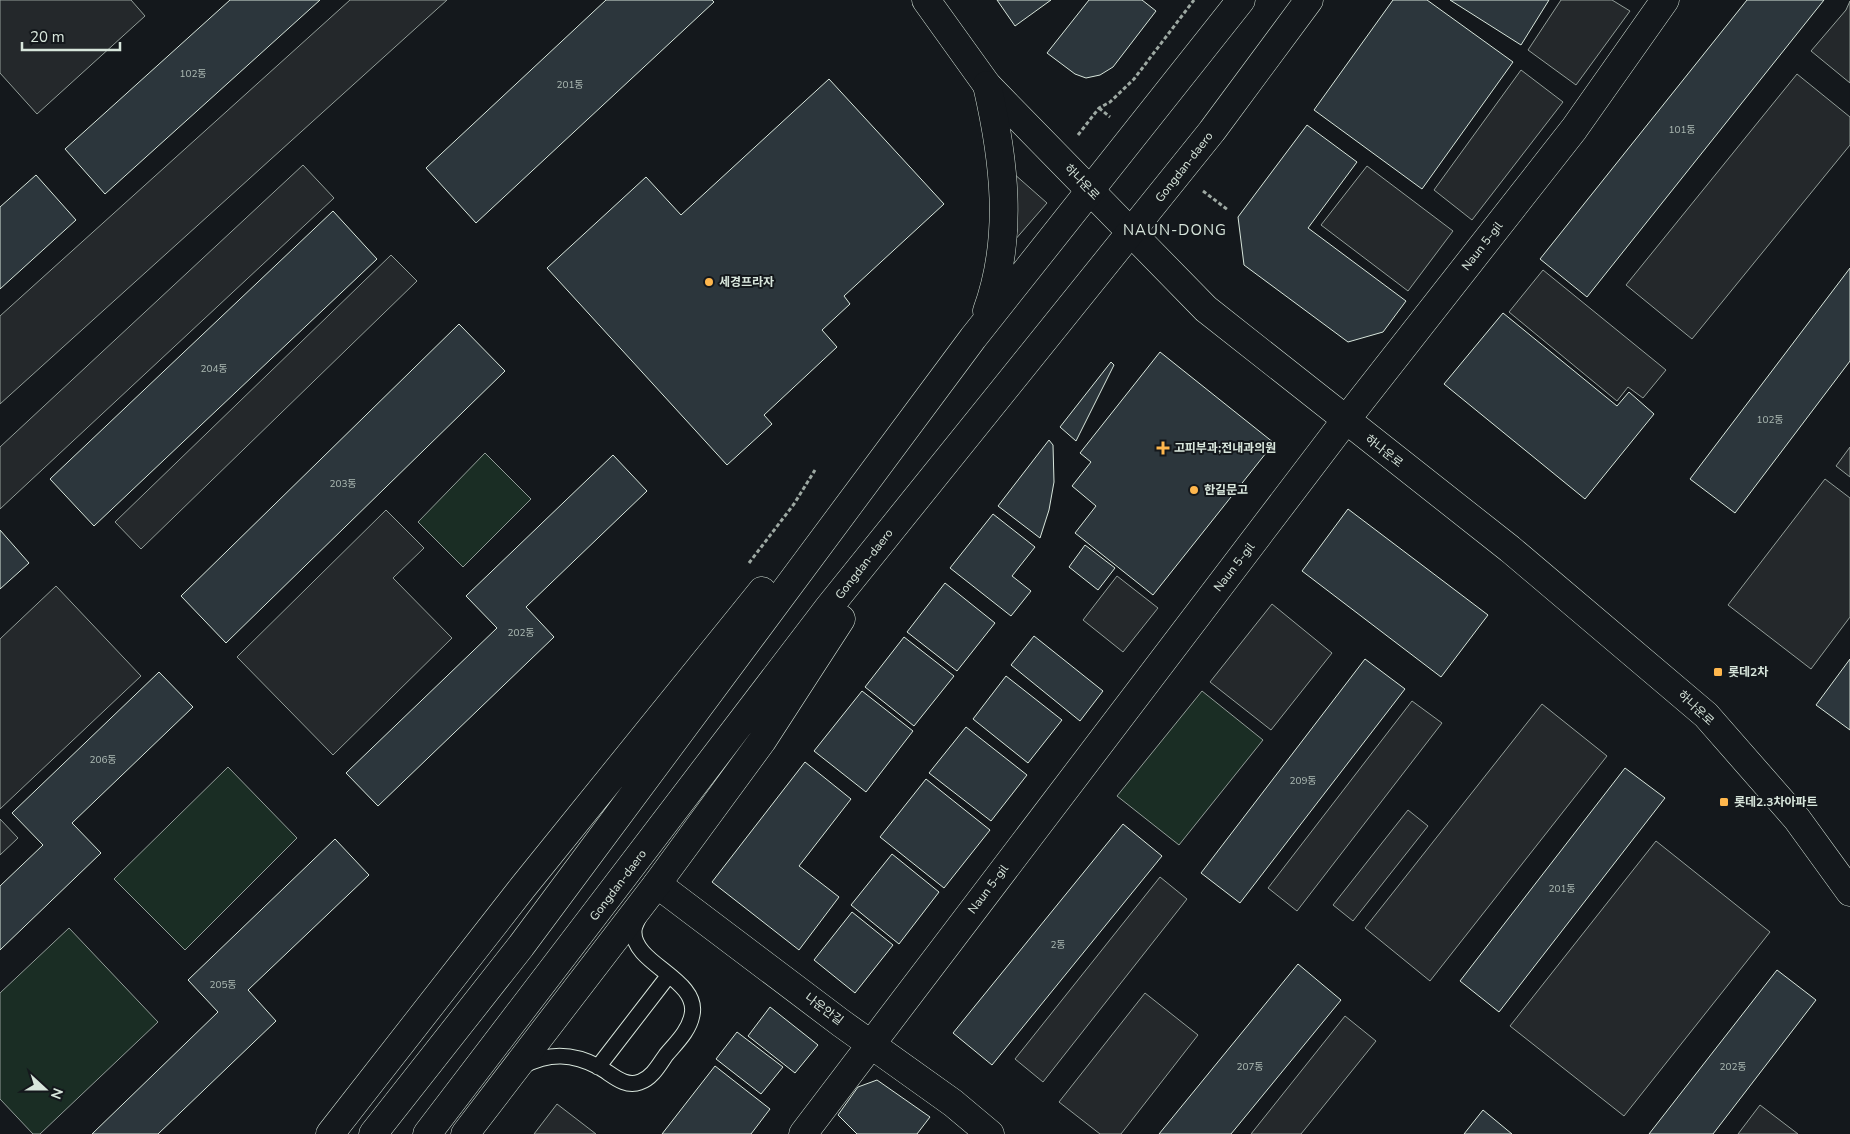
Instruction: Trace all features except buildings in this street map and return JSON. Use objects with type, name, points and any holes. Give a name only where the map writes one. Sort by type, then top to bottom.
[{"type":"street","name":"하나운로","points":[[926,0],[987,85],[1206,309],[1345,421],[1510,549],[1706,715],[1797,819],[1850,892]]},
{"type":"street","points":[[330,1134],[522,887],[728,632],[973,338],[1241,0]]},
{"type":"street","name":"Gongdan-daero","points":[[428,1134],[824,615],[1212,131],[1309,0]]},
{"type":"street","name":"Naun 5-gil","points":[[803,1134],[1345,421],[1574,129],[1665,0]]},
{"type":"street","points":[[373,1134],[521,946],[973,338],[985,316],[995,290],[1005,219],[997,130],[987,85]]},
{"type":"street","points":[[465,1134],[651,892],[762,741],[950,456]]},
{"type":"street","name":"나운안길","points":[[651,892],[870,1044],[953,1104],[990,1134]]},
{"type":"lane","points":[[513,1071],[534,1060],[552,1055],[572,1057],[598,1067],[618,1080],[626,1083],[638,1083],[649,1078],[690,1025],[693,1010],[689,996],[637,945],[634,932],[651,892]]},
{"type":"lane","points":[[598,1067],[669,975]]},
{"type":"path","points":[[1099,108],[1110,102],[1134,79],[1194,0]]},
{"type":"green space","points":[[485,453],[531,499],[463,567],[418,522]]},
{"type":"green space","points":[[1202,691],[1263,740],[1179,845],[1117,796]]},
{"type":"green space","points":[[228,767],[297,838],[185,950],[114,879]]},
{"type":"green space","points":[[69,928],[158,1022],[40,1134],[33,1134],[0,1099],[0,993]]},
{"type":"shaded area","points":[[0,0],[131,0],[145,16],[37,114],[0,73]]},
{"type":"shaded area","points":[[350,0],[447,0],[0,404],[0,316]]},
{"type":"shaded area","points":[[1561,0],[1612,0],[1630,11],[1576,85],[1528,50]]},
{"type":"shaded area","points":[[1850,1],[1850,83],[1811,51],[1846,10]]},
{"type":"shaded area","points":[[1521,70],[1563,102],[1472,220],[1434,190]]},
{"type":"shaded area","points":[[1797,74],[1850,117],[1850,145],[1692,339],[1626,285]]},
{"type":"shaded area","points":[[303,165],[334,198],[0,509],[0,447]]},
{"type":"shaded area","points":[[1367,166],[1453,231],[1408,291],[1321,225]]},
{"type":"shaded area","points":[[1013,173],[1047,203],[1014,241]]},
{"type":"shaded area","points":[[391,255],[417,281],[141,549],[115,522]]},
{"type":"shaded area","points":[[1543,270],[1666,370],[1643,398],[1628,387],[1617,401],[1509,312]]},
{"type":"shaded area","points":[[1850,447],[1850,477],[1836,466]]},
{"type":"shaded area","points":[[1825,479],[1850,498],[1850,617],[1811,669],[1728,605]]},
{"type":"shaded area","points":[[386,510],[424,548],[393,578],[452,638],[333,755],[237,657]]},
{"type":"shaded area","points":[[1117,576],[1158,608],[1123,652],[1083,620]]},
{"type":"shaded area","points":[[56,586],[141,676],[0,809],[0,639]]},
{"type":"shaded area","points":[[1272,604],[1332,653],[1271,730],[1210,682]]},
{"type":"shaded area","points":[[1412,701],[1442,723],[1297,911],[1268,888]]},
{"type":"shaded area","points":[[1542,704],[1607,756],[1430,981],[1365,928]]},
{"type":"shaded area","points":[[1408,810],[1428,826],[1353,921],[1333,905]]},
{"type":"shaded area","points":[[0,819],[18,838],[0,855]]},
{"type":"shaded area","points":[[1656,841],[1770,932],[1624,1116],[1510,1026]]},
{"type":"shaded area","points":[[1160,877],[1187,899],[1043,1082],[1015,1059]]},
{"type":"shaded area","points":[[1145,993],[1198,1035],[1121,1134],[1100,1134],[1059,1102]]},
{"type":"shaded area","points":[[1345,1016],[1376,1041],[1301,1134],[1251,1134]]},
{"type":"shaded area","points":[[557,1104],[596,1134],[534,1134]]},
{"type":"shaded area","points":[[1760,1105],[1798,1134],[1738,1134]]},
{"type":"place","name":"세경프라자","points":[[709,282]]},
{"type":"place","name":"고피부과;전내과의원","points":[[1163,448]]},
{"type":"place","name":"한길문고","points":[[1194,490]]},
{"type":"place","name":"롯데2차","points":[[1718,672]]},
{"type":"place","name":"롯데2.3차아파트","points":[[1724,802]]},
{"type":"district","name":"NAUN-DONG","points":[[1175,230]]}]
